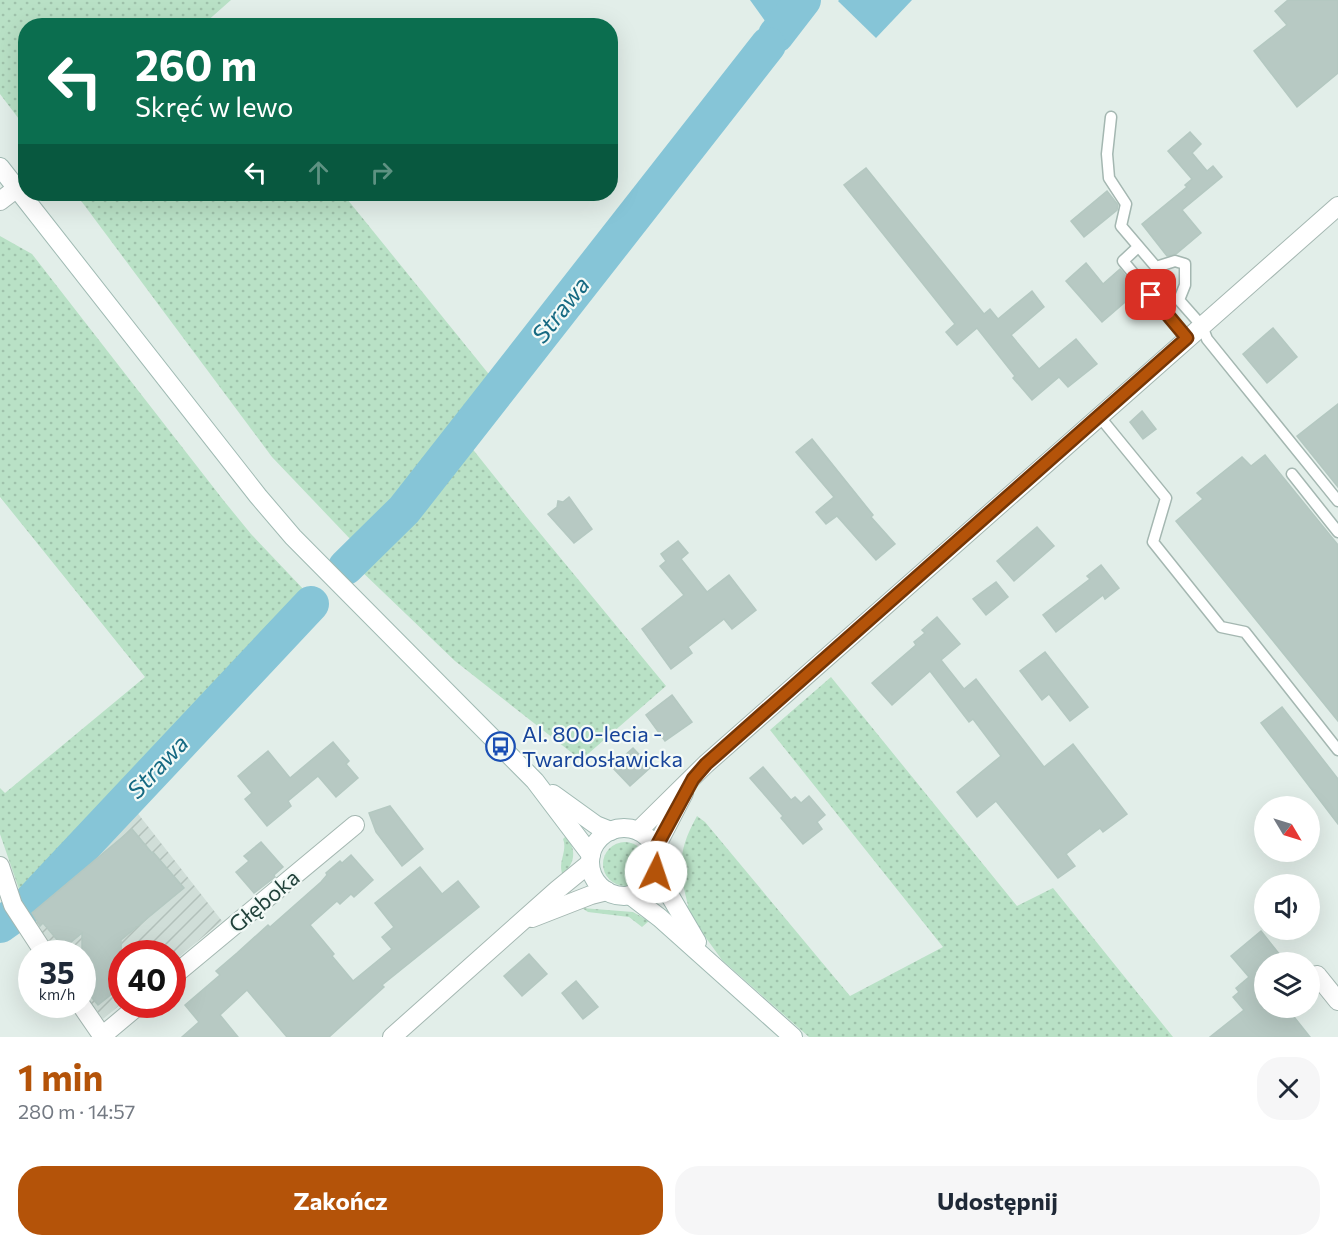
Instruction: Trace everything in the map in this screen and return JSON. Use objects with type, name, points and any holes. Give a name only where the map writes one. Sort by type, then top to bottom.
[{"type":"street","points":[[0,166],[17,188],[0,201]]},
{"type":"street","points":[[27,201],[258,496],[293,537],[535,781],[582,816],[611,831]]},
{"type":"street","points":[[638,831],[706,764],[1338,206]]},
{"type":"street","points":[[655,849],[693,779]]},
{"type":"street","points":[[392,1037],[591,859],[599,840],[611,831],[624,828],[638,831],[651,842],[657,857],[656,872],[651,882],[645,889],[630,895],[616,895],[607,891],[595,879],[591,859],[535,781]]},
{"type":"street","name":"Głęboka","points":[[186,965],[355,825]]},
{"type":"street","points":[[656,872],[693,937],[715,968]]},
{"type":"street","points":[[2,875],[13,905],[35,940]]},
{"type":"street","points":[[522,923],[591,895],[607,891]]},
{"type":"street","points":[[630,895],[660,918],[793,1037]]},
{"type":"street","points":[[1320,979],[1338,1001]]},
{"type":"street","points":[[90,1018],[103,1036],[124,1018]]},
{"type":"lane","points":[[1111,117],[1107,154],[1109,178],[1126,204],[1121,226],[1156,267],[1175,261],[1185,264],[1185,285],[1179,300],[1202,326],[1207,339],[1338,501]]},
{"type":"lane","points":[[1138,247],[1123,261],[1187,338]]},
{"type":"lane","points":[[1099,416],[1166,498],[1153,542],[1221,627],[1245,632],[1338,750]]},
{"type":"lane","points":[[1292,474],[1338,532]]},
{"type":"shaded area","points":[[132,806],[222,921],[186,951],[186,940],[108,940],[108,1015],[103,1019],[96,1009],[96,940],[47,940],[28,912]]},
{"type":"green space","points":[[0,0],[231,0],[211,18],[18,18],[18,118],[0,94]]},
{"type":"green space","points":[[81,201],[349,201],[492,378],[400,498],[353,542],[272,457]]},
{"type":"green space","points":[[0,236],[32,254],[224,501],[251,534],[306,592],[21,895],[0,834],[0,788],[5,793],[145,677],[0,497]]},
{"type":"green space","points":[[467,442],[666,686],[581,760],[455,661],[357,567],[384,541]]},
{"type":"green space","points":[[831,677],[1017,906],[1053,888],[1173,1037],[809,1037],[722,960],[685,909],[688,905],[681,870],[683,849],[697,816],[705,822],[850,996],[943,947],[770,730]]},
{"type":"green space","points":[[566,836],[572,847],[573,856],[570,866],[563,875],[561,866],[563,839]]},
{"type":"green space","points":[[625,842],[634,843],[641,848],[646,855],[646,873],[641,880],[634,885],[625,886],[616,885],[609,880],[604,873],[603,864],[604,855],[609,848],[616,843]]},
{"type":"green space","points":[[582,908],[633,912],[649,921],[642,927],[629,917],[588,912]]},
{"type":"water","points":[[750,0],[789,0],[768,25]]},
{"type":"water","points":[[839,0],[912,0],[876,38]]},
{"type":"building","points":[[1288,0],[1338,0],[1338,73],[1297,107],[1254,51],[1287,25],[1275,11]]},
{"type":"building","points":[[1190,132],[1201,144],[1192,153],[1207,171],[1213,166],[1222,177],[1182,210],[1201,233],[1176,254],[1167,256],[1142,224],[1187,187],[1185,185],[1192,179],[1168,151]]},
{"type":"building","points":[[866,168],[984,314],[990,309],[998,319],[1032,291],[1044,307],[1011,335],[1039,369],[1076,339],[1097,364],[1068,387],[1059,377],[1032,400],[977,328],[957,345],[946,332],[955,324],[844,185]]},
{"type":"building","points":[[1107,191],[1118,205],[1117,210],[1084,237],[1071,221]]},
{"type":"building","points":[[1086,263],[1103,284],[1120,269],[1138,291],[1102,322],[1066,281]]},
{"type":"building","points":[[1273,328],[1297,357],[1267,383],[1243,354]]},
{"type":"building","points":[[1338,404],[1338,487],[1297,436]]},
{"type":"building","points":[[1142,411],[1156,429],[1143,439],[1130,422]]},
{"type":"building","points":[[812,439],[873,515],[871,517],[895,544],[876,560],[837,516],[826,524],[816,512],[834,497],[796,452]]},
{"type":"building","points":[[1265,455],[1338,545],[1338,721],[1176,521],[1203,499],[1197,493],[1242,457],[1251,466]]},
{"type":"building","points":[[569,497],[592,529],[574,543],[548,514],[557,507],[558,501],[563,502]]},
{"type":"building","points":[[1037,527],[1054,546],[1014,581],[997,561]]},
{"type":"building","points":[[678,541],[688,553],[681,559],[707,592],[729,575],[756,610],[732,629],[724,619],[688,647],[692,653],[671,669],[642,629],[684,595],[660,566],[666,561],[661,554]]},
{"type":"building","points":[[1101,565],[1119,588],[1105,599],[1103,595],[1056,632],[1043,615],[1090,579],[1087,576]]},
{"type":"building","points":[[996,582],[1008,597],[986,615],[973,599]]},
{"type":"building","points":[[937,617],[960,644],[941,660],[964,689],[976,679],[1044,767],[1073,744],[1127,814],[1103,832],[1100,828],[1066,854],[1075,866],[1058,878],[996,801],[977,817],[957,792],[1001,756],[973,719],[969,722],[930,671],[892,705],[872,683],[916,645],[914,642],[925,633],[922,630]]},
{"type":"building","points":[[1045,652],[1088,707],[1070,721],[1049,694],[1042,700],[1020,671]]},
{"type":"building","points":[[672,695],[692,722],[665,741],[646,715]]},
{"type":"building","points":[[1282,707],[1338,779],[1338,824],[1320,800],[1320,796],[1317,796],[1261,723]]},
{"type":"building","points":[[333,742],[349,761],[346,764],[358,778],[336,797],[318,776],[288,801],[291,806],[267,826],[245,799],[252,793],[238,776],[268,751],[290,778]]},
{"type":"building","points":[[633,748],[651,767],[630,786],[612,767]]},
{"type":"building","points":[[763,767],[791,800],[795,797],[801,803],[809,796],[825,815],[817,822],[822,829],[803,844],[781,818],[783,816],[750,778]]},
{"type":"building","points":[[390,806],[423,849],[402,866],[376,832],[369,813]]},
{"type":"building","points":[[132,829],[184,888],[121,940],[108,940],[108,997],[98,1005],[96,1003],[96,940],[82,940],[82,933],[74,940],[57,940],[43,923],[40,926],[32,913]]},
{"type":"building","points":[[261,842],[283,867],[274,875],[275,877],[254,893],[236,872],[249,861],[244,856]]},
{"type":"building","points":[[351,855],[373,880],[354,897],[351,894],[340,904],[337,901],[310,925],[353,981],[392,949],[382,937],[394,927],[375,903],[420,867],[442,894],[458,881],[479,907],[382,985],[384,987],[329,1037],[287,1037],[247,990],[220,1015],[238,1037],[182,1037],[199,1022],[186,1004],[220,975],[216,971],[321,882],[327,875],[326,873],[340,861],[342,863]]},
{"type":"building","points":[[1254,937],[1254,940],[1268,940],[1278,952],[1254,952],[1254,1018],[1295,1018],[1310,1037],[1210,1037],[1244,1010],[1233,997],[1239,992],[1236,988],[1249,977],[1231,956]]},
{"type":"building","points":[[529,954],[547,974],[522,996],[504,976]]},
{"type":"building","points":[[576,981],[598,1007],[583,1019],[562,993]]},
{"type":"waterway","name":"Strawa","points":[[776,35],[803,0]]},
{"type":"waterway","name":"Strawa","points":[[346,567],[404,510],[768,45]]},
{"type":"waterway","name":"Strawa","points":[[0,925],[28,905],[311,604]]},
{"type":"place","name":"Al. 800-lecia - Twardosławicka","points":[[501,747]]},
{"type":"route","points":[[656,872],[658,866],[655,849],[693,779],[706,764],[1187,338],[1151,295]]}]
